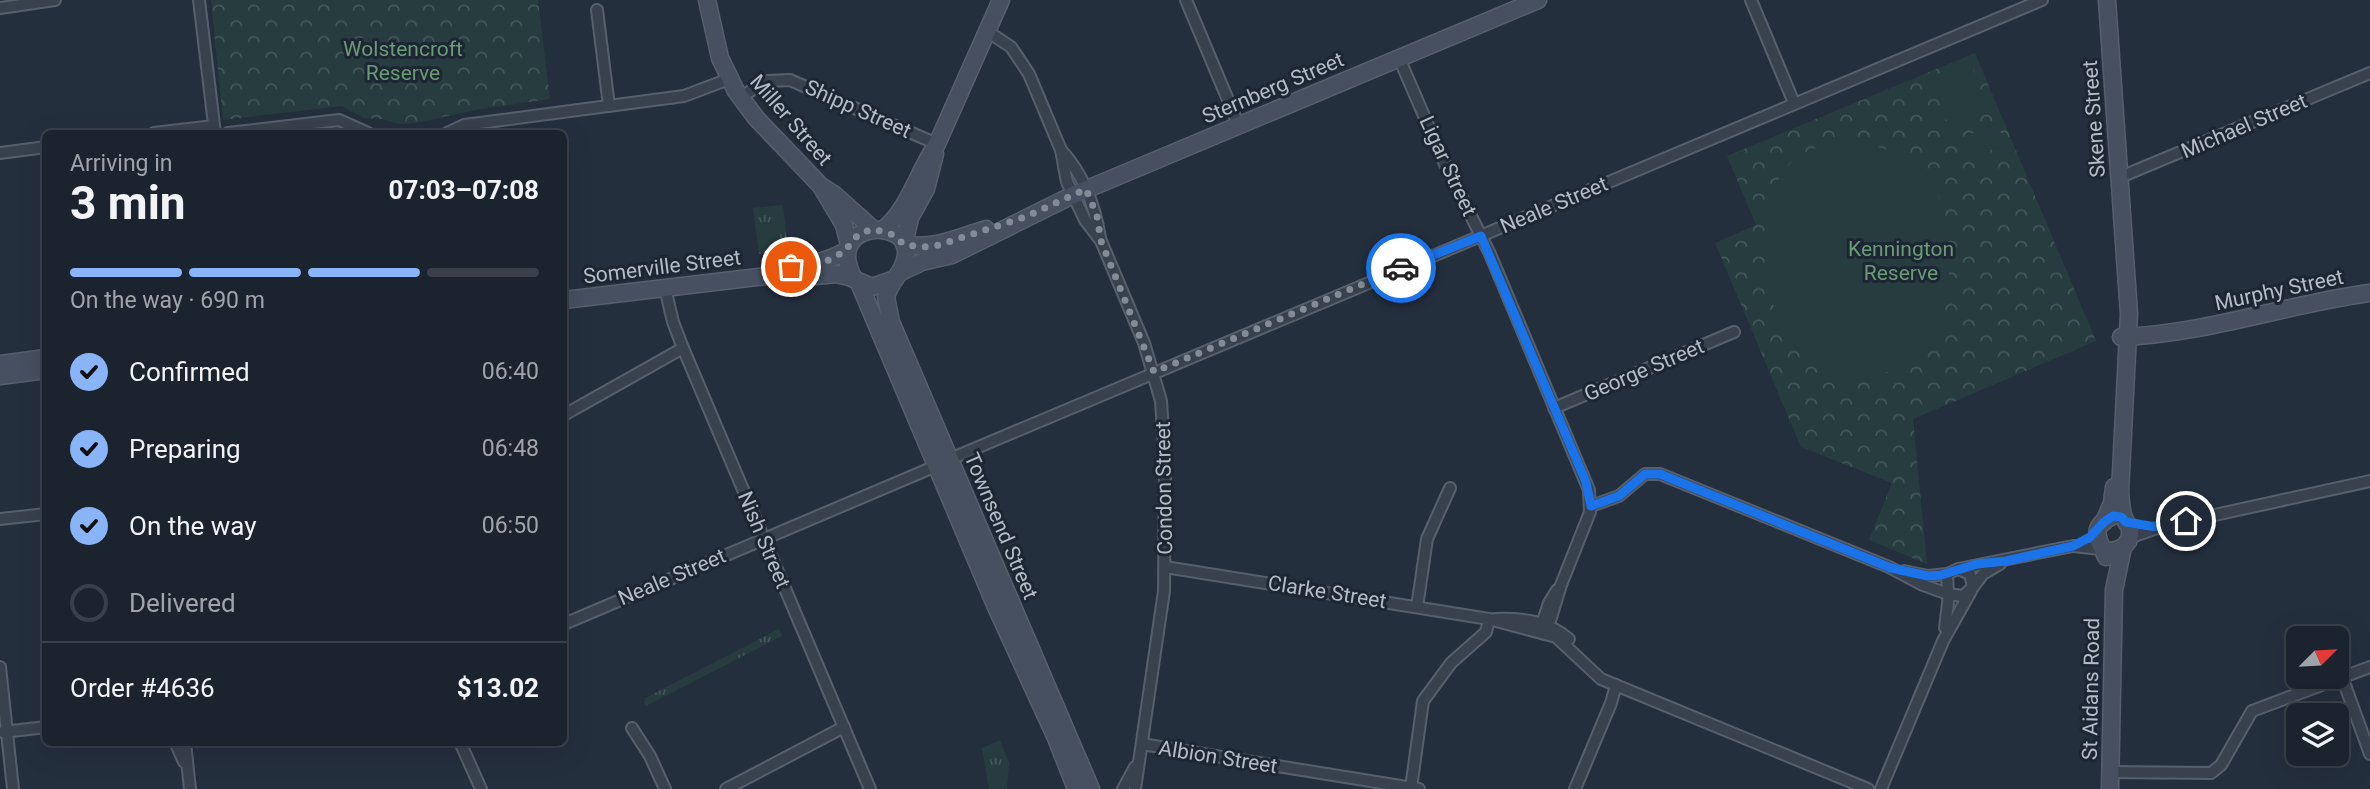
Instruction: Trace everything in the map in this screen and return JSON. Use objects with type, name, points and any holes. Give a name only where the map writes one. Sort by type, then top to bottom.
[{"type":"street","points":[[0,8],[55,0]]},
{"type":"street","points":[[199,0],[215,129]]},
{"type":"street","name":"Miller Street","points":[[707,0],[718,50],[729,79],[740,97],[821,186],[844,225],[848,248]]},
{"type":"street","points":[[937,144],[925,160],[898,216],[878,230],[859,234],[848,248],[847,266],[856,281],[872,287],[898,276],[905,257],[910,218],[930,178],[937,144],[1001,0]]},
{"type":"street","points":[[1186,0],[1239,126]]},
{"type":"street","name":"Sternberg Street","points":[[898,276],[922,262],[952,255],[1079,192],[1538,0]]},
{"type":"street","points":[[1751,0],[1794,103]]},
{"type":"street","name":"Neale Street","points":[[567,623],[1154,372],[2042,0]]},
{"type":"street","name":"Skene Street","points":[[2107,0],[2122,236],[2124,341]]},
{"type":"street","points":[[597,9],[609,106]]},
{"type":"street","name":"Condon Street","points":[[987,31],[1009,44],[1021,60],[1061,150],[1074,164],[1079,192],[1097,216],[1101,241],[1154,372],[1161,401],[1165,442],[1165,567],[1162,610],[1135,789]]},
{"type":"street","name":"Ligar Street","points":[[1399,58],[1444,162],[1481,236],[1555,408],[1586,482],[1591,506]]},
{"type":"street","name":"Michael Street","points":[[2118,178],[2370,73]]},
{"type":"street","points":[[453,130],[464,125],[684,96],[729,79]]},
{"type":"street","name":"Shipp Street","points":[[740,97],[768,81],[790,80],[937,144]]},
{"type":"street","points":[[254,130],[339,120],[361,130]]},
{"type":"street","points":[[0,153],[42,148]]},
{"type":"street","name":"Miller Street","points":[[821,186],[878,230]]},
{"type":"street","name":"Sternberg Street","points":[[905,244],[923,247],[939,245],[1025,217]]},
{"type":"street","points":[[878,230],[895,236],[905,244]]},
{"type":"street","name":"Somerville Street","points":[[766,276],[791,267],[829,260],[848,248]]},
{"type":"street","name":"Somerville Street","points":[[567,300],[766,276],[796,278],[836,274],[856,281]]},
{"type":"street","name":"Townsend Street","points":[[898,276],[886,297],[888,313],[1011,642],[1056,738],[1076,789]]},
{"type":"street","name":"Townsend Street","points":[[856,281],[943,462],[1091,789]]},
{"type":"street","name":"Nish Street","points":[[665,288],[673,322],[683,348],[870,789]]},
{"type":"street","name":"Murphy Street","points":[[2124,341],[2370,293]]},
{"type":"street","name":"George Street","points":[[1555,408],[1734,332]]},
{"type":"street","points":[[2101,526],[2114,492],[2124,341]]},
{"type":"street","name":"St Aidans Road","points":[[2110,789],[2114,590],[2126,532],[2120,476],[2124,341]]},
{"type":"street","points":[[567,413],[683,348]]},
{"type":"street","points":[[0,364],[42,359]]},
{"type":"street","points":[[0,376],[42,371]]},
{"type":"street","points":[[1868,789],[1616,685],[1568,639],[1544,629],[1549,603],[1561,585],[1591,506],[1619,496],[1645,474],[1660,474],[1891,568],[1923,586],[1963,596],[1972,589]]},
{"type":"street","points":[[1891,568],[1928,576],[2073,546],[2114,551],[2126,532],[2370,481]]},
{"type":"street","points":[[1417,607],[1427,539],[1450,488]]},
{"type":"street","points":[[0,519],[42,514]]},
{"type":"street","points":[[2073,546],[2113,516],[2126,532]]},
{"type":"street","name":"St Aidans Road","points":[[2101,526],[2098,541],[2114,590]]},
{"type":"street","points":[[1881,789],[1942,641],[1983,575],[2006,561]]},
{"type":"street","name":"Clarke Street","points":[[1165,567],[1489,619],[1510,618],[1544,629]]},
{"type":"street","points":[[1958,569],[1970,574],[1972,589]]},
{"type":"street","points":[[1942,641],[1949,594],[1947,574]]},
{"type":"street","points":[[1415,788],[1423,701],[1451,663],[1486,632],[1489,619]]},
{"type":"street","points":[[0,667],[4,732],[13,789]]},
{"type":"street","points":[[2349,674],[2370,667]]},
{"type":"street","points":[[1574,789],[1611,704],[1616,685]]},
{"type":"street","points":[[2110,772],[2215,772],[2252,711],[2308,690]]},
{"type":"street","points":[[2347,690],[2370,754]]},
{"type":"street","points":[[4,732],[42,727]]},
{"type":"street","points":[[726,789],[844,727]]},
{"type":"street","points":[[632,728],[650,755],[665,789]]},
{"type":"street","name":"Condon Street","points":[[1123,789],[1131,776],[1142,744]]},
{"type":"street","name":"Albion Street","points":[[1142,744],[1415,788]]},
{"type":"street","points":[[177,746],[187,771]]},
{"type":"street","points":[[186,746],[190,789]]},
{"type":"street","points":[[462,746],[481,789]]},
{"type":"green space","name":"Wolstencroft Reserve","points":[[211,0],[538,0],[550,99],[480,109],[416,123],[399,124],[364,118],[342,106],[223,120]]},
{"type":"green space","name":"Kennington Reserve","points":[[1975,53],[2096,341],[1913,419],[1927,564],[1869,540],[1892,483],[1801,447],[1715,243],[1756,225],[1727,156]]},
{"type":"green space","points":[[1970,61],[1978,82],[1936,99],[1928,78]]},
{"type":"green space","points":[[1983,91],[1991,111],[1950,128],[1941,108]]},
{"type":"green space","points":[[1997,123],[2005,144],[1963,161],[1955,141]]},
{"type":"green space","points":[[1848,143],[1890,150],[1917,165],[1936,189],[1948,234],[1948,286],[1937,332],[1927,349],[1914,361],[1888,372],[1869,375],[1837,373],[1802,354],[1779,320],[1772,300],[1765,258],[1767,215],[1779,178],[1790,164],[1805,153],[1824,146]]},
{"type":"green space","points":[[783,205],[788,250],[759,254],[753,208]]},
{"type":"green space","points":[[779,629],[782,636],[646,706],[645,698]]},
{"type":"green space","points":[[1000,740],[1009,763],[1007,789],[989,789],[982,748]]},
{"type":"way so far","points":[[791,267],[836,257],[847,250],[859,234],[868,230],[888,232],[905,245],[939,245],[1025,217],[1086,189],[1097,216],[1101,241],[1154,372],[1401,268]]},
{"type":"route","points":[[1401,268],[1481,236],[1586,482],[1591,506],[1613,500],[1645,474],[1660,474],[1891,568],[1928,576],[2073,546],[2090,537],[2113,516],[2121,517],[2126,522],[2160,527],[2186,521]]}]
